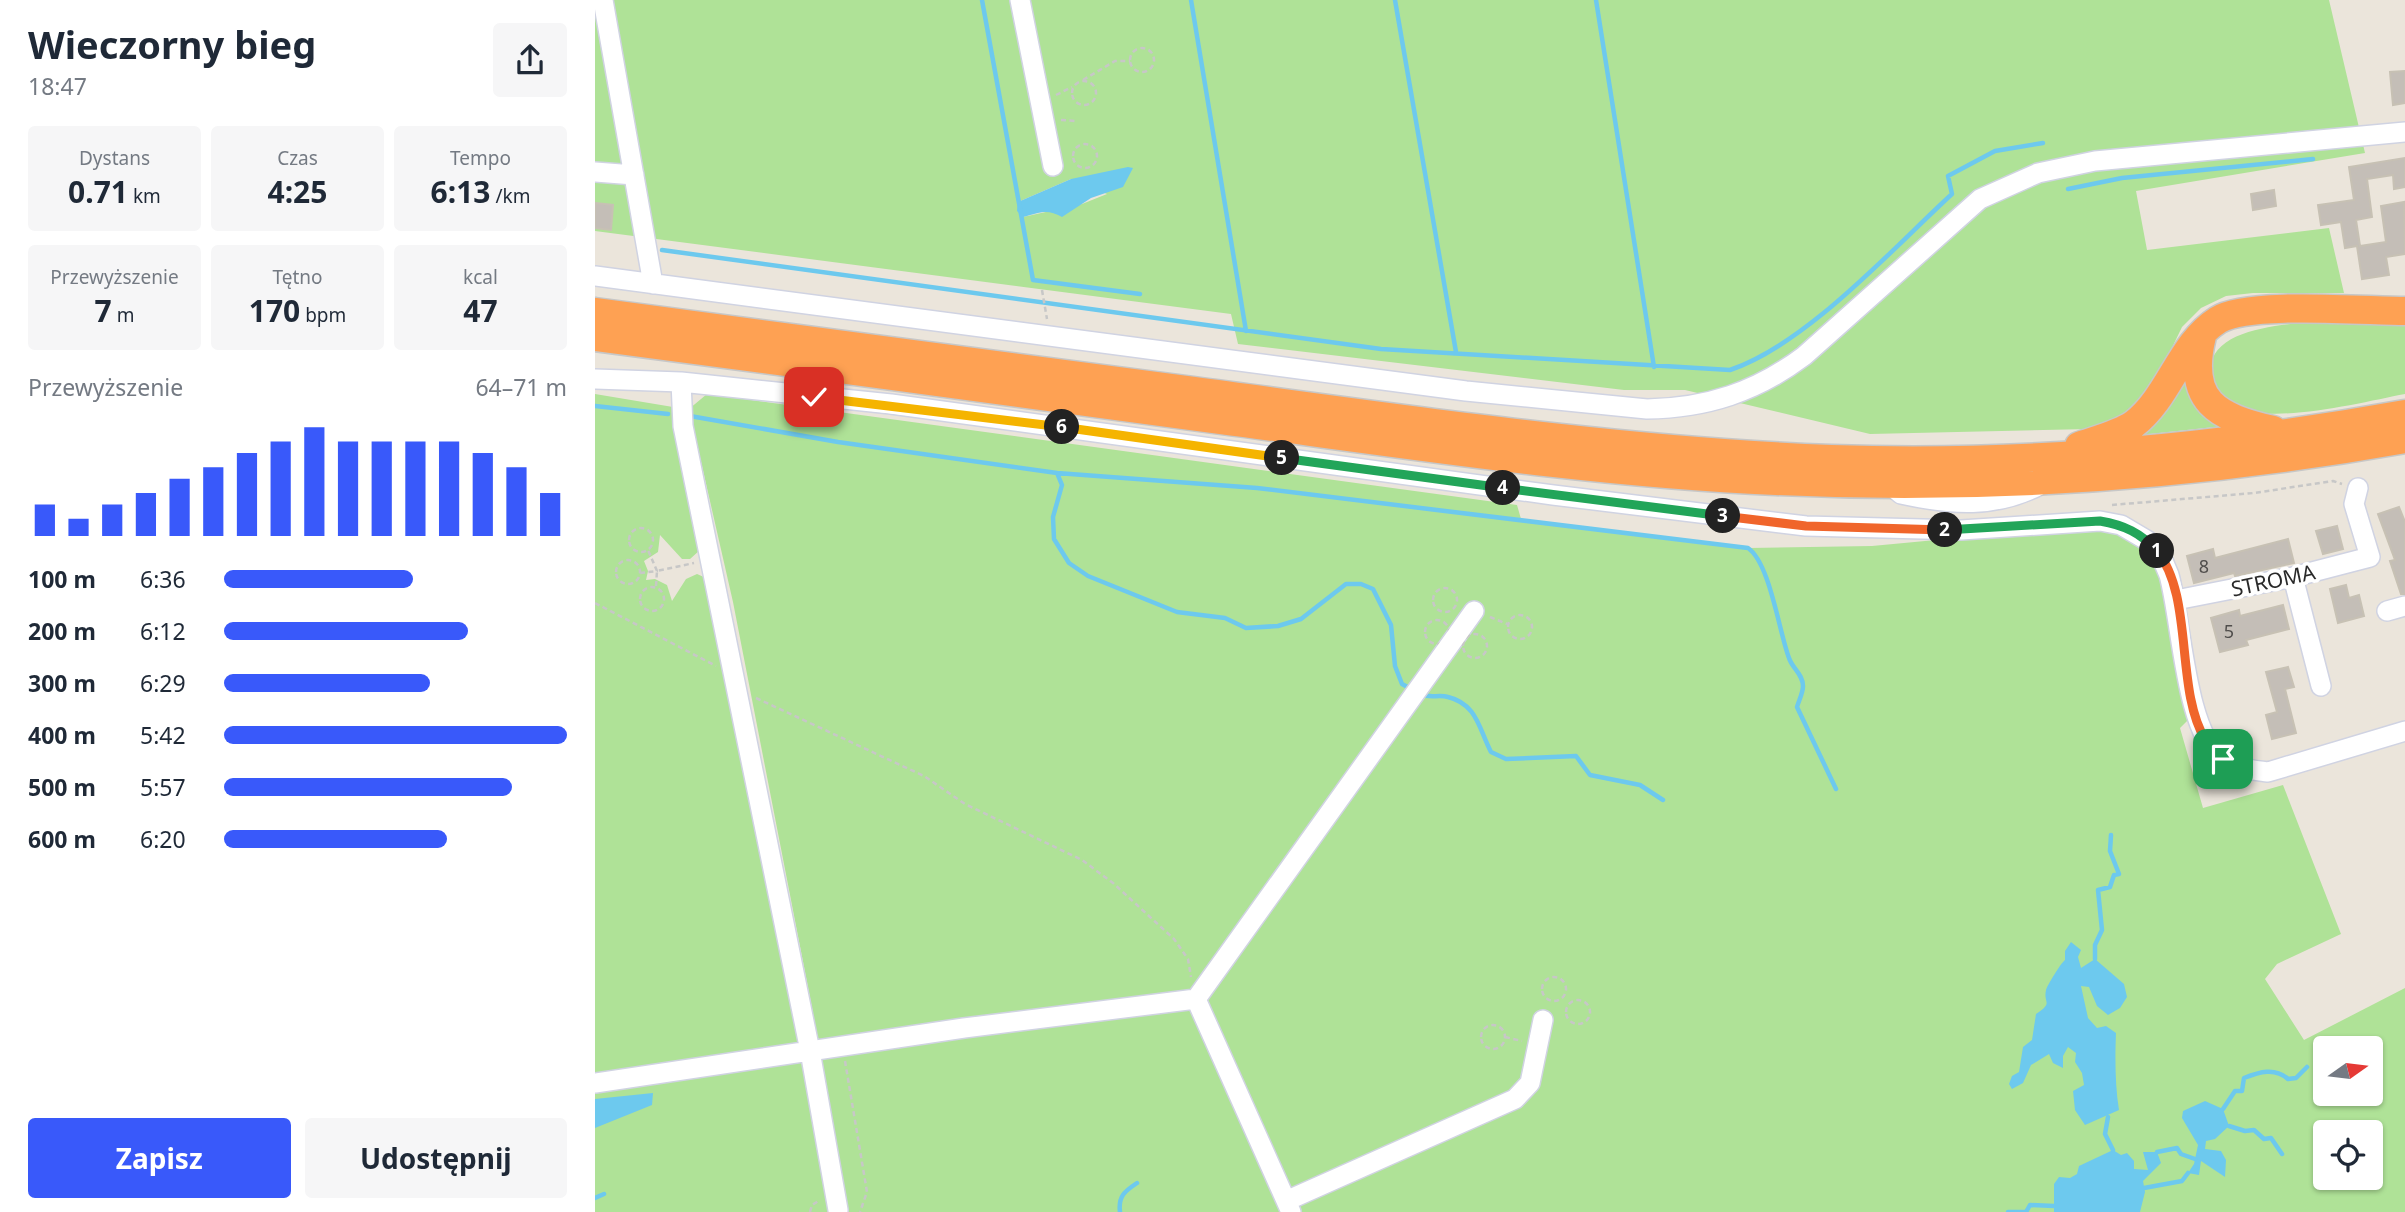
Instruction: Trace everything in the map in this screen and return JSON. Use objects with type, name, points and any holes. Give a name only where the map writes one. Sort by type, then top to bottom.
[{"type":"highway","points":[[2048,469],[2132,425],[2153,406],[2203,334],[2219,319],[2255,310],[2405,311]]},
{"type":"highway","points":[[596,331],[1633,446],[2048,469],[2165,448],[2288,434],[2405,414]]},
{"type":"highway","points":[[596,331],[1526,459],[1759,480],[1890,484],[2048,469],[2260,462],[2405,439]]},
{"type":"highway","points":[[2203,334],[2198,367],[2206,400],[2221,414],[2236,421],[2288,434]]},
{"type":"street","points":[[603,0],[653,284]]},
{"type":"street","points":[[1020,0],[1053,166]]},
{"type":"street","points":[[595,276],[1466,391],[1637,409],[1673,409],[1725,399],[1774,378],[1804,356],[1980,199],[2038,173],[2095,161],[2405,132]]},
{"type":"street","points":[[595,172],[634,175]]},
{"type":"street","points":[[595,379],[681,382],[891,404],[1553,495],[1806,526],[1961,530],[2100,521],[2121,525],[2148,541],[2161,556],[2176,600],[2195,715],[2205,739],[2223,759],[2246,770],[2268,772],[2405,731]]},
{"type":"street","points":[[681,382],[683,426],[810,1051],[838,1210]]},
{"type":"street","name":"STROMA","points":[[2176,600],[2293,577],[2370,557],[2354,504],[2358,488]]},
{"type":"street","points":[[2293,577],[2321,686]]},
{"type":"street","points":[[595,1083],[842,1046],[1196,999],[1474,611]]},
{"type":"street","points":[[1196,999],[1288,1206],[1515,1099],[1530,1083],[1543,1020]]},
{"type":"path","points":[[1138,48],[1146,48],[1153,56],[1151,67],[1145,71],[1137,71],[1130,61],[1138,48]]},
{"type":"path","points":[[1039,98],[1063,94],[1115,61],[1130,61]]},
{"type":"path","points":[[1078,82],[1094,86],[1095,97],[1090,103],[1079,104],[1073,98],[1072,90],[1078,82]]},
{"type":"path","points":[[1081,145],[1093,147],[1097,156],[1095,163],[1080,167],[1073,158],[1075,150],[1081,145]]},
{"type":"path","points":[[1042,290],[1045,307]]},
{"type":"path","points":[[2112,505],[2254,493],[2333,481],[2358,488]]},
{"type":"path","points":[[648,550],[637,551],[631,545],[630,537],[634,530],[645,528],[651,533],[653,540],[648,550],[657,571],[656,588],[664,596],[663,603],[655,610],[647,610],[641,604],[640,596],[645,590],[656,588]]},
{"type":"path","points":[[640,573],[711,559]]},
{"type":"path","points":[[629,561],[636,563],[640,573],[635,582],[628,584],[620,581],[617,574],[621,563],[629,561]]},
{"type":"path","points":[[1441,588],[1449,588],[1455,593],[1456,604],[1452,610],[1440,610],[1433,601],[1435,593],[1441,588]]},
{"type":"path","points":[[595,603],[713,666],[731,662]]},
{"type":"path","points":[[1474,611],[1508,624]]},
{"type":"path","points":[[1524,616],[1531,624],[1531,631],[1523,639],[1515,638],[1509,632],[1508,624],[1513,618],[1524,616]]},
{"type":"path","points":[[1476,634],[1483,637],[1487,643],[1485,654],[1474,658],[1467,655],[1463,648],[1465,640],[1476,634]]},
{"type":"path","points":[[737,689],[924,776],[965,804],[1082,860],[1113,883],[1174,939],[1188,960],[1196,999]]},
{"type":"path","points":[[1554,977],[1561,979],[1566,989],[1564,996],[1553,1001],[1546,998],[1542,990],[1544,982],[1554,977]]},
{"type":"path","points":[[1575,1001],[1585,1003],[1590,1009],[1588,1019],[1578,1024],[1570,1021],[1567,1013],[1569,1006],[1575,1001]]},
{"type":"path","points":[[1489,1025],[1500,1027],[1505,1037],[1503,1044],[1492,1048],[1485,1045],[1481,1038],[1483,1030],[1489,1025]]},
{"type":"path","points":[[842,1046],[867,1192],[860,1212]]},
{"type":"path","points":[[810,1212],[812,1205]]},
{"type":"green space","points":[[595,0],[2329,0],[2365,153],[2136,191],[2147,250],[2329,228],[2344,293],[2253,293],[2226,296],[2201,308],[2182,327],[2153,387],[2125,413],[2089,429],[1870,434],[1685,390],[1624,390],[1238,344],[1231,314],[595,231]],"holes":[[[1071,179],[1107,194],[1082,204],[1023,217],[1018,202]]]},
{"type":"green space","points":[[2319,321],[2405,322],[2405,394],[2322,410],[2278,414],[2258,413],[2232,405],[2216,389],[2212,380],[2212,362],[2219,349],[2231,339],[2267,327]]},
{"type":"green space","points":[[2188,364],[2224,426],[2131,436]]},
{"type":"green space","points":[[595,394],[673,407],[700,550],[690,559],[682,559],[660,535],[658,552],[644,561],[648,571],[646,580],[655,579],[667,585],[672,601],[686,579],[697,574],[706,578],[797,1017],[813,1013],[733,602],[689,409],[707,394],[1517,505],[1521,519],[1748,548],[1872,546],[2085,526],[2118,530],[2154,558],[2165,584],[2191,717],[2180,728],[2203,808],[2283,785],[2341,934],[2277,964],[2265,979],[2304,1040],[2405,988],[2405,1212],[595,1212],[595,1093],[691,1078],[595,1076]]},
{"type":"water","points":[[1133,168],[1123,187],[1091,198],[1062,217],[1047,212],[1023,217],[1017,211],[1018,202],[1071,179]]},
{"type":"water","points":[[2071,942],[2081,950],[2078,957],[2081,968],[2095,959],[2124,984],[2127,997],[2120,1008],[2108,1015],[2097,1006],[2089,987],[2081,986],[2088,1018],[2097,1028],[2106,1026],[2116,1033],[2119,1110],[2085,1125],[2075,1110],[2073,1091],[2084,1085],[2082,1073],[2075,1062],[2076,1053],[2068,1047],[2063,1056],[2063,1068],[2053,1063],[2049,1054],[2031,1065],[2023,1083],[2012,1089],[2009,1084],[2012,1076],[2019,1072],[2023,1047],[2032,1040],[2036,1014],[2046,1005],[2046,990],[2065,960],[2065,951]]},
{"type":"water","points":[[653,1093],[652,1105],[595,1128],[595,1099]]},
{"type":"water","points":[[2205,1101],[2223,1109],[2229,1126],[2215,1139],[2206,1141],[2205,1149],[2221,1151],[2226,1160],[2225,1177],[2201,1161],[2199,1175],[2188,1173],[2194,1164],[2198,1145],[2182,1118],[2183,1111]]},
{"type":"water","points":[[2113,1150],[2121,1155],[2127,1153],[2134,1161],[2134,1169],[2148,1170],[2143,1152],[2157,1152],[2161,1163],[2143,1181],[2145,1192],[2140,1212],[2054,1212],[2054,1184],[2059,1177],[2070,1178],[2077,1174],[2079,1166]]},
{"type":"building","points":[[2405,71],[2405,103],[2393,105],[2390,72]]},
{"type":"building","points":[[2405,158],[2405,187],[2394,189],[2393,175],[2367,179],[2372,217],[2356,220],[2360,246],[2386,242],[2381,206],[2404,202],[2405,254],[2386,257],[2389,275],[2362,279],[2357,246],[2345,248],[2341,222],[2321,225],[2318,205],[2354,200],[2349,167]]},
{"type":"building","points":[[2274,190],[2276,206],[2253,210],[2251,194]]},
{"type":"building","points":[[595,203],[613,205],[611,230],[595,228]]},
{"type":"building","points":[[2399,507],[2405,522],[2405,594],[2401,594],[2390,561],[2395,560],[2378,514]]},
{"type":"building","points":[[2337,526],[2343,549],[2323,554],[2316,531]]},
{"type":"building","points":[[2288,539],[2294,563],[2194,583],[2187,556],[2213,549],[2215,558]]},
{"type":"building","points":[[2346,585],[2349,598],[2359,595],[2364,616],[2338,623],[2330,589]]},
{"type":"building","points":[[2283,605],[2289,629],[2246,640],[2248,645],[2220,652],[2211,618],[2239,610],[2240,616]]},
{"type":"building","points":[[2288,667],[2294,687],[2285,689],[2296,733],[2272,739],[2266,715],[2277,712],[2266,672]]},
{"type":"waterway","points":[[982,0],[1033,280],[1140,294]]},
{"type":"waterway","points":[[1191,0],[1246,331]]},
{"type":"waterway","points":[[1395,0],[1456,352]]},
{"type":"waterway","points":[[1596,0],[1654,367]]},
{"type":"waterway","points":[[662,250],[1381,349],[1730,370],[1789,339],[1847,293],[1952,194],[1948,176],[1995,151],[2043,143]]},
{"type":"waterway","points":[[2068,189],[2122,178],[2313,159]]},
{"type":"waterway","points":[[595,406],[668,414]]},
{"type":"waterway","points":[[690,416],[838,442],[1057,473],[1062,485],[1053,517],[1054,539],[1069,563],[1088,576],[1177,612],[1225,618],[1246,628],[1278,626],[1301,619],[1346,584],[1361,584],[1373,589],[1391,625],[1395,666],[1402,684],[1413,690]]},
{"type":"waterway","points":[[1057,473],[1257,488],[1748,548],[1762,568],[1789,658],[1803,682],[1797,707],[1836,789]]},
{"type":"waterway","points":[[1421,694],[1448,697],[1465,705],[1476,719],[1491,752],[1506,759],[1576,756],[1590,775],[1640,785],[1663,800]]},
{"type":"waterway","points":[[2095,959],[2095,945],[2102,930],[2098,890],[2110,887],[2114,875],[2119,874],[2110,851],[2111,835]]},
{"type":"waterway","points":[[2223,1109],[2235,1091],[2242,1091],[2244,1078],[2267,1072],[2278,1073],[2288,1079],[2296,1078],[2307,1067]]},
{"type":"waterway","points":[[2108,1117],[2105,1134],[2113,1150]]},
{"type":"waterway","points":[[2229,1126],[2245,1131],[2254,1130],[2264,1139],[2271,1138],[2282,1154]]},
{"type":"waterway","points":[[2157,1152],[2177,1148],[2181,1154],[2195,1159]]},
{"type":"waterway","points":[[2144,1188],[2182,1181],[2188,1173]]},
{"type":"waterway","points":[[1120,1212],[1123,1194],[1137,1183]]},
{"type":"waterway","points":[[595,1198],[604,1194]]},
{"type":"waterway","points":[[2008,1212],[2026,1212],[2030,1205],[2054,1206]]},
{"type":"route","points":[[814,397],[891,404],[1553,495],[1806,526],[1961,530],[2086,520],[2121,525],[2148,541],[2161,556],[2176,600],[2195,715],[2205,739],[2223,759]]}]
